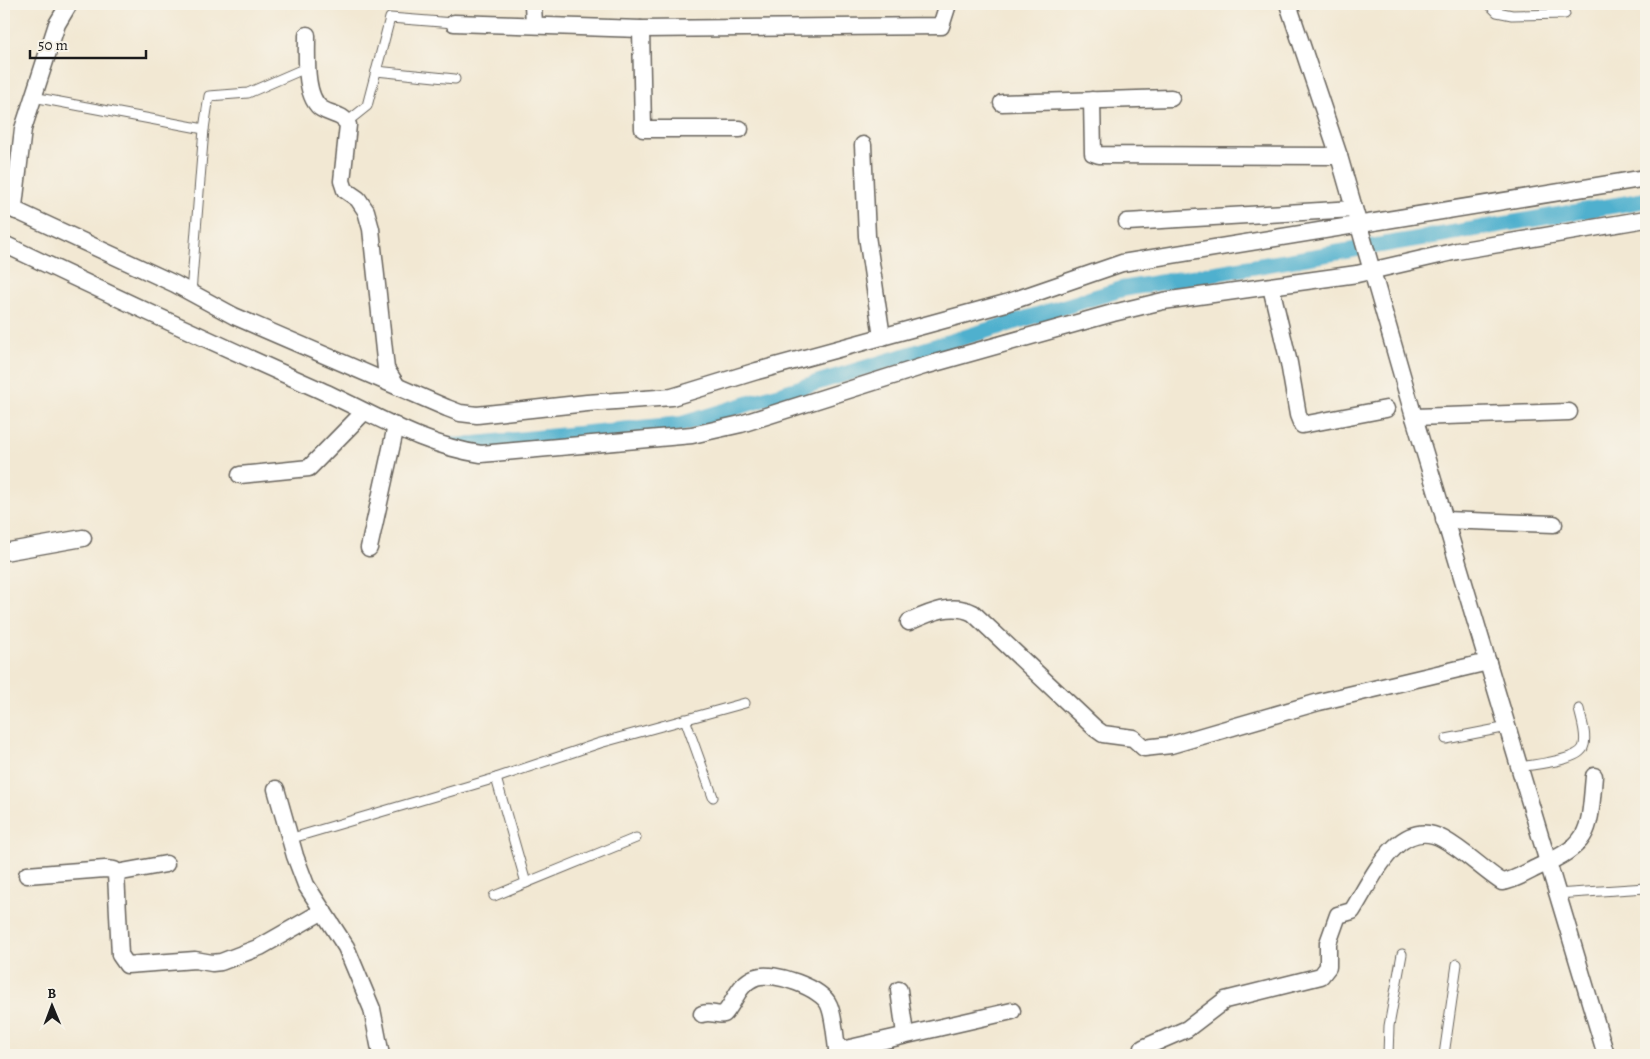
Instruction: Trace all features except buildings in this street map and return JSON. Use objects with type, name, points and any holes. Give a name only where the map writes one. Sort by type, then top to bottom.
[{"type":"street","points":[[69,4],[57,24],[32,97],[23,129],[14,206],[10,208],[191,293],[234,316],[460,413],[477,415],[587,403],[672,397],[1006,303],[1122,263],[1646,178]]},
{"type":"street","points":[[534,4],[534,25]]},
{"type":"street","points":[[454,23],[641,29],[941,26],[948,4]]},
{"type":"street","points":[[1288,4],[1339,156],[1444,520],[1606,1055]]},
{"type":"street","points":[[641,29],[643,129],[740,129]]},
{"type":"street","points":[[307,36],[312,100],[322,110],[341,117],[347,122],[348,132],[342,181],[345,190],[358,199],[366,211],[371,228],[386,369],[397,386]]},
{"type":"street","points":[[1002,103],[1171,98]]},
{"type":"street","points":[[1092,100],[1092,145],[1093,153],[1098,155],[1339,156]]},
{"type":"street","points":[[863,145],[867,236],[882,337]]},
{"type":"street","points":[[1127,222],[1354,209]]},
{"type":"street","points":[[4,244],[135,307],[364,412],[448,447],[481,454],[692,435],[741,424],[871,385],[924,366],[1113,313],[1163,301],[1271,287],[1457,251],[1646,219]]},
{"type":"street","points":[[1271,287],[1289,363],[1298,415],[1302,425],[1386,409]]},
{"type":"street","points":[[240,475],[309,468],[364,412]]},
{"type":"street","points":[[1414,417],[1569,412]]},
{"type":"street","points":[[368,548],[396,426]]},
{"type":"street","points":[[1444,520],[1554,524]]},
{"type":"street","points":[[4,552],[83,538]]},
{"type":"street","points":[[909,622],[934,612],[964,608],[973,613],[1096,729],[1103,734],[1133,738],[1144,748],[1171,745],[1319,702],[1488,662]]},
{"type":"street","points":[[1143,1048],[1187,1029],[1212,1008],[1225,1000],[1321,976],[1328,966],[1328,943],[1338,915],[1352,910],[1367,881],[1397,845],[1416,835],[1431,833],[1444,840],[1502,882],[1569,852],[1584,839],[1591,816],[1594,776]]},
{"type":"street","points":[[276,789],[290,839],[306,885],[346,947],[372,1009],[381,1055]]},
{"type":"street","points":[[116,873],[166,864]]},
{"type":"street","points":[[27,875],[112,869],[116,873],[120,955],[122,961],[127,965],[195,960],[221,962],[260,947],[322,911]]},
{"type":"street","points":[[702,1014],[707,1012],[718,1015],[724,1014],[734,996],[746,984],[756,977],[776,975],[786,978],[823,997],[829,1005],[837,1053],[906,1034],[1012,1011]]},
{"type":"street","points":[[899,990],[906,1034]]},
{"type":"lane","points":[[1489,4],[1497,12],[1512,15],[1565,14]]},
{"type":"lane","points":[[347,122],[367,106],[390,18],[454,23]]},
{"type":"lane","points":[[191,293],[204,129],[209,96],[248,93],[308,67]]},
{"type":"lane","points":[[376,70],[455,79]]},
{"type":"lane","points":[[32,97],[204,129]]},
{"type":"lane","points":[[290,839],[496,778],[685,719],[745,703]]},
{"type":"lane","points":[[1520,767],[1574,756],[1583,748],[1584,738],[1579,709]]},
{"type":"lane","points":[[685,719],[713,797]]},
{"type":"lane","points":[[1446,739],[1508,727]]},
{"type":"lane","points":[[496,778],[526,883]]},
{"type":"lane","points":[[494,896],[636,838]]},
{"type":"lane","points":[[1556,894],[1646,888]]},
{"type":"lane","points":[[1388,1055],[1388,1026],[1402,954]]},
{"type":"lane","points":[[1444,1055],[1457,964]]},
{"type":"waterway","points":[[450,444],[454,446],[682,424],[1122,289],[1646,200]]}]
